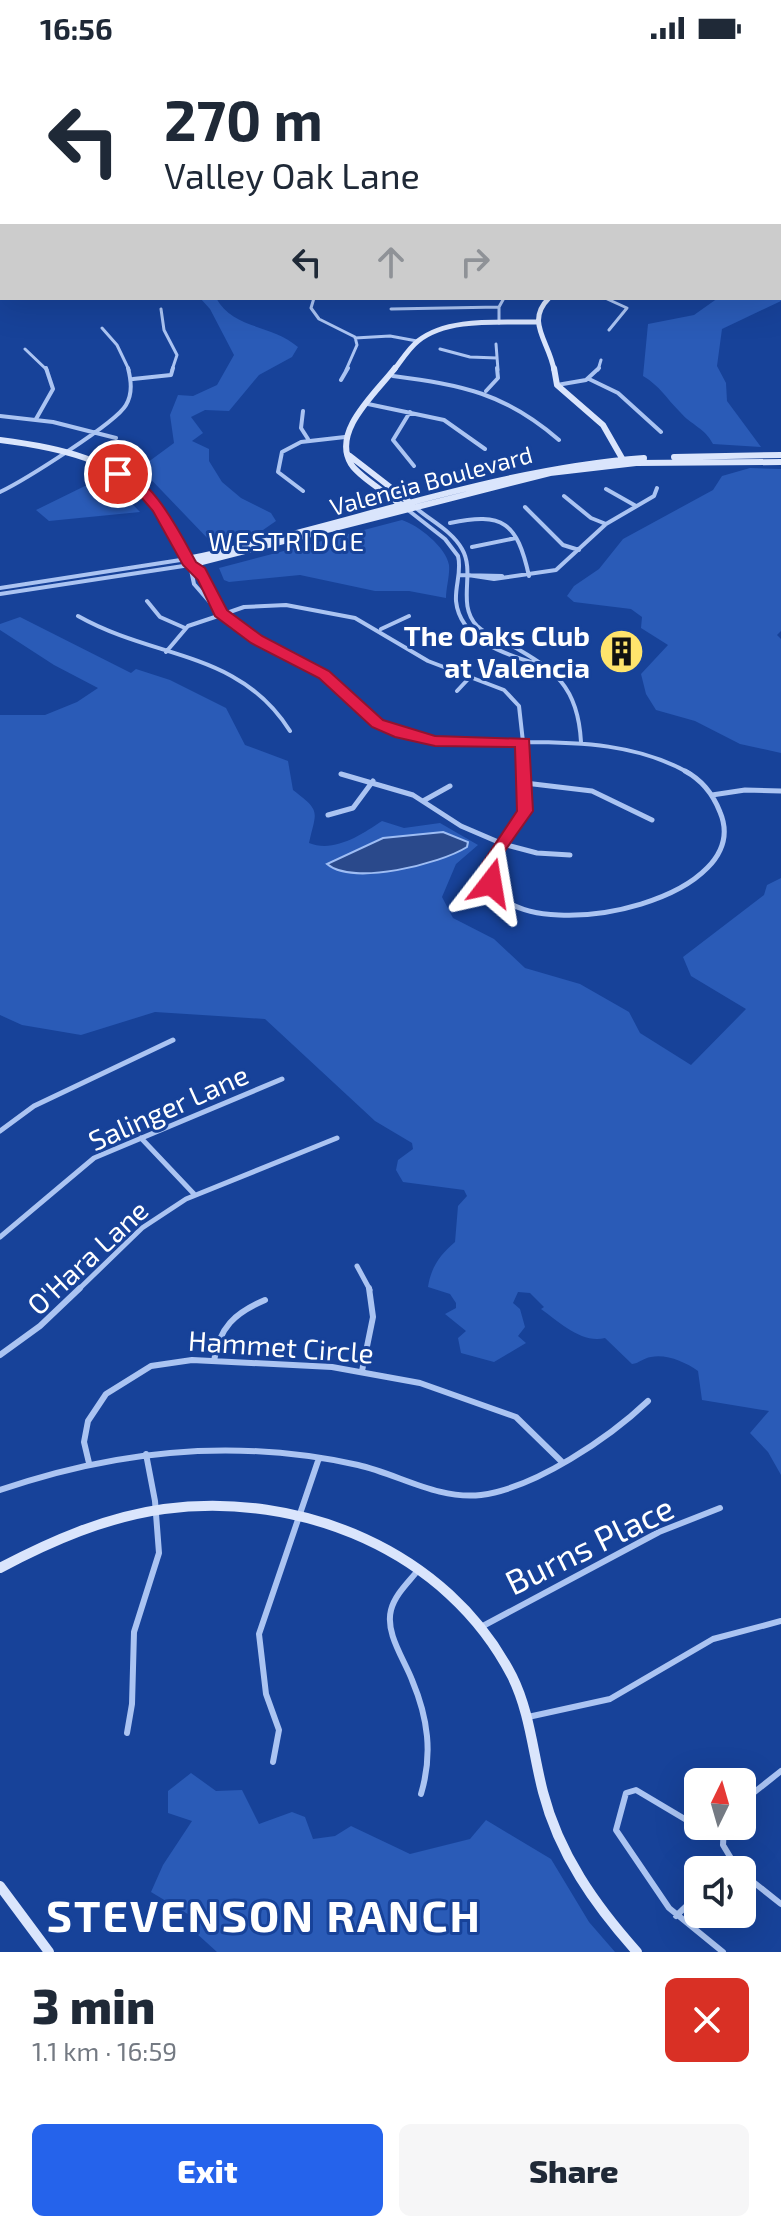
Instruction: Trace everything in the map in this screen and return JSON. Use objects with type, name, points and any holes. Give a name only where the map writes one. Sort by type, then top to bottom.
[{"type":"street","points":[[313,300],[311,308],[315,316],[355,338],[390,336],[417,341]]},
{"type":"street","points":[[499,323],[499,307],[503,300]]},
{"type":"street","points":[[547,300],[538,309],[536,322],[551,350],[557,385],[603,425],[624,462]]},
{"type":"street","points":[[609,300],[627,308],[609,330]]},
{"type":"street","points":[[391,309],[499,307]]},
{"type":"street","points":[[133,379],[171,375],[177,355],[164,330],[161,309]]},
{"type":"street","points":[[536,322],[447,328],[417,341],[345,437],[353,467],[463,549],[468,575],[466,607],[475,623],[558,678],[575,698],[581,711],[581,742]]},
{"type":"street","points":[[0,492],[30,478],[125,408],[132,392],[133,379],[114,341],[102,328]]},
{"type":"street","points":[[341,380],[359,351],[355,338]]},
{"type":"street","points":[[485,392],[498,378],[496,344]]},
{"type":"street","points":[[25,349],[47,367],[54,380],[52,398],[36,419]]},
{"type":"street","points":[[440,349],[470,357],[497,358]]},
{"type":"street","points":[[557,385],[589,379],[601,370],[601,360]]},
{"type":"street","points":[[393,376],[485,392],[521,407],[559,440]]},
{"type":"street","points":[[589,379],[618,393],[661,432]]},
{"type":"street","points":[[368,404],[452,423],[485,449]]},
{"type":"street","points":[[303,411],[301,428],[308,440]]},
{"type":"street","points":[[410,412],[392,436],[398,452],[414,466]]},
{"type":"street","points":[[0,416],[36,419],[116,438]]},
{"type":"street","points":[[303,491],[281,476],[277,461],[287,449],[308,440],[345,437]]},
{"type":"street","points":[[0,440],[66,452],[106,467],[146,494],[189,562],[206,600],[220,612],[257,640],[324,675],[369,718],[389,729],[435,741],[523,742],[581,742],[651,755],[683,771],[712,795],[721,810],[725,832],[721,851],[710,869],[675,893],[603,913],[544,915],[507,901],[491,883],[488,867],[525,811],[525,783],[523,742],[521,713],[515,700],[495,684],[428,661],[380,629],[355,618],[286,605],[262,604],[220,612],[185,628],[166,652]]},
{"type":"street","name":"Valencia Boulevard","points":[[0,594],[239,552],[524,478],[624,462],[781,455]]},
{"type":"street","name":"Valencia Boulevard","points":[[762,458],[781,462]]},
{"type":"street","points":[[459,575],[529,577],[556,570],[606,524],[654,496],[657,488]]},
{"type":"street","points":[[606,489],[636,506]]},
{"type":"street","points":[[564,496],[591,518],[606,524]]},
{"type":"street","points":[[409,506],[455,550],[459,575],[456,605],[475,635],[515,657],[538,665]]},
{"type":"street","points":[[525,507],[563,545],[579,550]]},
{"type":"street","points":[[450,523],[490,517],[516,538],[524,550],[529,577]]},
{"type":"street","points":[[472,547],[516,538]]},
{"type":"street","points":[[189,562],[198,568],[220,612]]},
{"type":"street","name":"Valencia Boulevard","points":[[0,588],[189,562]]},
{"type":"street","points":[[147,601],[160,617],[185,628]]},
{"type":"street","points":[[78,616],[134,643],[204,662],[254,688],[275,705],[290,731]]},
{"type":"street","points":[[380,629],[409,616]]},
{"type":"street","points":[[457,691],[471,676]]},
{"type":"street","points":[[341,774],[373,781],[423,801],[461,826],[503,844],[537,853],[570,855]]},
{"type":"street","points":[[328,815],[353,808],[373,781]]},
{"type":"street","points":[[525,783],[567,784],[595,789],[652,820]]},
{"type":"street","points":[[423,801],[450,786]]},
{"type":"street","points":[[712,795],[745,790],[781,791]]},
{"type":"street","points":[[0,1131],[34,1106],[173,1040]]},
{"type":"street","name":"Salinger Lane","points":[[0,1237],[94,1158],[282,1079]]},
{"type":"street","points":[[141,1138],[194,1194]]},
{"type":"street","name":"O'Hara Lane","points":[[0,1355],[33,1335],[56,1315],[140,1229],[194,1194],[337,1138]]},
{"type":"street","points":[[357,1266],[368,1280],[375,1306],[362,1371]]},
{"type":"street","points":[[214,1361],[217,1339],[223,1326],[236,1315],[265,1300]]},
{"type":"street","name":"Hammet Circle","points":[[89,1463],[84,1442],[88,1421],[98,1403],[116,1386],[140,1370],[163,1362],[214,1361],[362,1371],[438,1388],[504,1412],[528,1425],[561,1461]]},
{"type":"street","points":[[0,1490],[89,1463],[146,1454],[224,1449],[319,1458],[386,1473],[443,1493],[470,1496],[508,1489],[561,1461],[616,1431],[648,1401]]},
{"type":"street","points":[[127,1733],[132,1704],[134,1632],[159,1553],[156,1511],[146,1454]]},
{"type":"street","points":[[273,1762],[279,1730],[266,1694],[259,1634],[319,1458]]},
{"type":"street","points":[[0,1568],[85,1528],[156,1511],[217,1506],[300,1515],[349,1531],[420,1569],[481,1627],[511,1674],[528,1717],[554,1826],[594,1899],[637,1952]]},
{"type":"street","name":"Burns Place","points":[[481,1627],[659,1532],[720,1508]]},
{"type":"street","points":[[420,1569],[396,1598],[390,1623],[416,1687],[430,1741],[429,1769],[421,1794]]},
{"type":"street","points":[[528,1717],[610,1699],[713,1639],[781,1621]]},
{"type":"street","points":[[756,1791],[781,1771]]},
{"type":"street","points":[[684,1819],[636,1790],[626,1793],[616,1830],[676,1916],[723,1952]]},
{"type":"street","points":[[756,1884],[781,1904]]},
{"type":"street","points":[[1,1891],[49,1952]]},
{"type":"street","points":[[676,1916],[684,1908]]},
{"type":"shaded area","points":[[202,300],[218,300],[243,322],[277,334],[298,347],[292,357],[259,375],[229,411],[205,410],[191,417],[203,433],[192,441],[209,449],[209,461],[222,482],[241,498],[271,513],[276,521],[263,530],[211,542],[140,468],[174,443],[170,415],[178,395],[193,396],[217,385],[234,355],[210,309]]},
{"type":"shaded area","points":[[715,300],[781,300],[722,329],[717,366],[726,383],[727,401],[761,447],[713,444],[643,376],[648,324],[694,315]]},
{"type":"shaded area","name":"The Oaks Club at Valencia","points":[[750,468],[781,469],[781,631],[777,635],[781,639],[781,753],[740,744],[695,721],[656,710],[646,694],[641,674],[668,645],[641,628],[642,617],[631,609],[574,602],[567,596],[574,586],[599,569],[623,539],[713,490],[722,476]]},
{"type":"shaded area","points":[[95,474],[117,488],[140,512],[49,521],[36,510],[91,483]]},
{"type":"shaded area","name":"The Oaks Club at Valencia","points":[[402,520],[430,538],[447,558],[446,598],[409,591],[375,591],[300,575],[229,582],[224,580],[219,568]]},
{"type":"shaded area","points":[[20,617],[131,673],[136,669],[170,680],[226,708],[245,745],[288,761],[293,790],[313,808],[314,824],[309,843],[318,846],[338,844],[382,821],[404,828],[440,823],[478,845],[456,864],[442,897],[453,918],[494,939],[525,968],[580,984],[629,1012],[640,1033],[691,1065],[746,1009],[691,976],[683,957],[764,895],[767,885],[781,878],[781,1475],[768,1452],[750,1433],[769,1411],[702,1400],[698,1371],[676,1360],[657,1356],[632,1364],[605,1338],[588,1338],[563,1325],[541,1309],[544,1307],[530,1293],[518,1292],[513,1303],[520,1309],[525,1327],[518,1336],[526,1343],[494,1362],[461,1353],[458,1338],[466,1331],[445,1314],[456,1308],[456,1303],[450,1294],[428,1287],[437,1262],[455,1242],[458,1206],[467,1196],[464,1190],[403,1182],[396,1170],[398,1160],[413,1149],[412,1143],[375,1121],[265,1019],[155,1012],[81,1035],[22,1025],[0,1015],[0,715],[45,715],[77,702],[98,688],[54,665],[0,630],[0,624]]},
{"type":"shaded area","points":[[443,832],[468,842],[467,847],[418,866],[376,873],[339,870],[327,864],[383,838]]},
{"type":"shaded area","points":[[191,1773],[216,1791],[242,1790],[259,1824],[292,1812],[305,1817],[313,1839],[335,1836],[351,1826],[410,1854],[470,1839],[486,1820],[551,1859],[589,1922],[615,1952],[217,1952],[195,1932],[191,1916],[151,1892],[163,1865],[192,1821],[168,1813],[168,1791]]},
{"type":"place","name":"The Oaks Club at Valencia","points":[[621,651]]},
{"type":"district","name":"WESTRIDGE","points":[[287,540]]},
{"type":"district","name":"STEVENSON RANCH","points":[[264,1914]]},
{"type":"route","points":[[118,474],[146,494],[159,509],[190,565],[198,568],[220,605],[220,612],[257,640],[324,675],[369,718],[415,738],[523,742],[525,811],[520,823],[491,858],[488,867],[491,883]]}]
